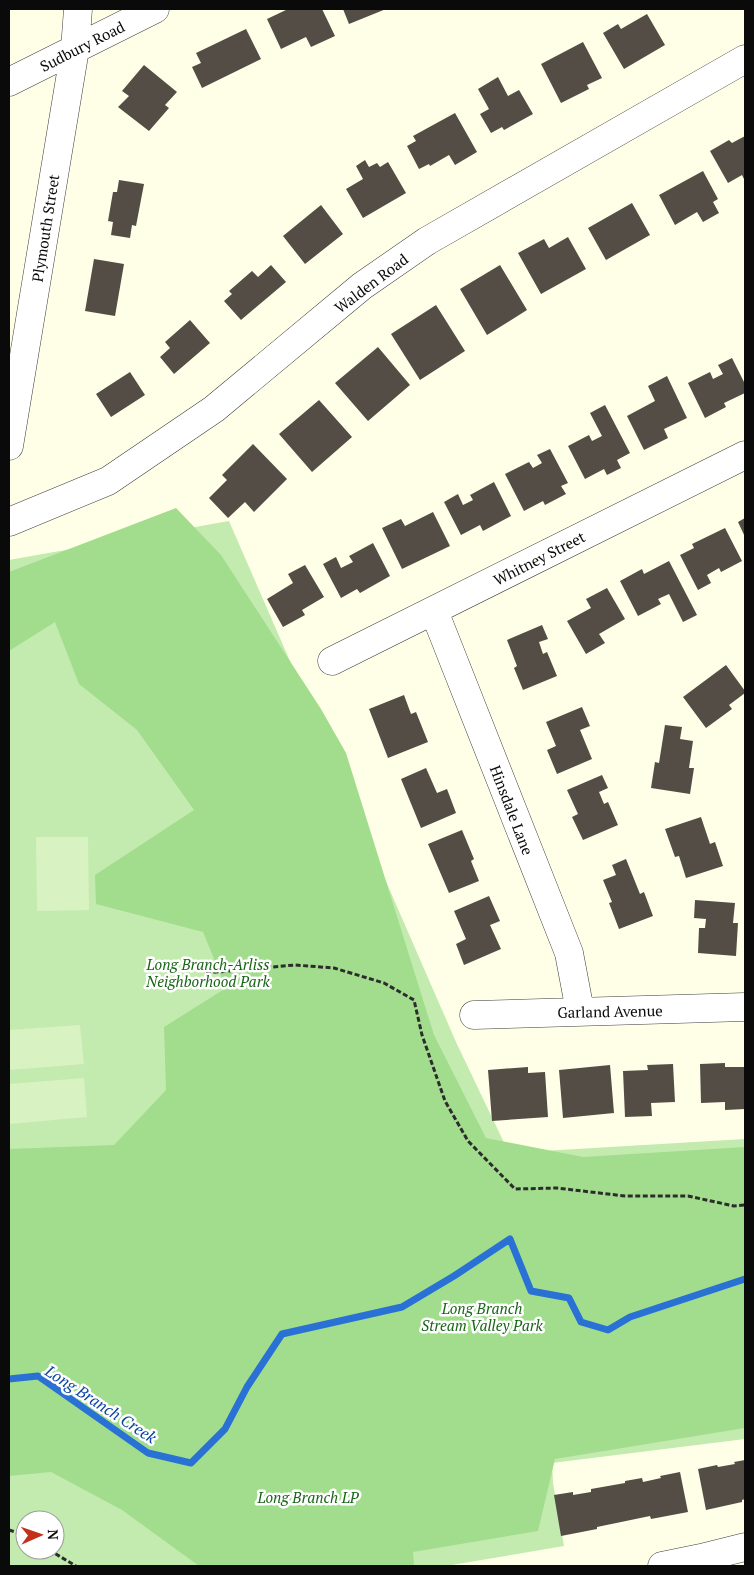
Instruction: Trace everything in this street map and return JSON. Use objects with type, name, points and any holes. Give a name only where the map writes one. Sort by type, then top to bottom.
[{"type":"street","name":"Plymouth Street","points":[[9,446],[75,49],[78,9]]},
{"type":"street","name":"Sudbury Road","points":[[9,82],[155,9]]},
{"type":"street","name":"Walden Road","points":[[9,522],[108,481],[214,409],[362,286],[427,241],[745,59]]},
{"type":"street","name":"Whitney Street","points":[[332,662],[745,454]]},
{"type":"street","name":"Hinsdale Lane","points":[[434,611],[569,952],[580,1011]]},
{"type":"street","name":"Garland Avenue","points":[[474,1015],[745,1007]]},
{"type":"street","points":[[662,1566],[699,1563],[745,1547]]},
{"type":"path","points":[[206,973],[295,965],[334,968],[384,983],[414,1000],[422,1035],[445,1101],[468,1141],[515,1189],[557,1188],[625,1196],[688,1196],[734,1206],[745,1205]]},
{"type":"path","points":[[65,1559],[76,1566]]},
{"type":"green space","points":[[176,508],[221,555],[321,709],[346,753],[434,1035],[486,1138],[583,1157],[745,1147],[745,1428],[555,1459],[538,1531],[413,1552],[414,1566],[199,1566],[122,1510],[51,1472],[9,1476],[9,1149],[114,1145],[166,1090],[164,1027],[226,988],[203,932],[96,904],[95,875],[194,810],[137,730],[79,684],[55,622],[9,651],[9,572]]},
{"type":"green space","points":[[229,521],[456,1042],[509,1153],[745,1139],[745,1439],[552,1463],[553,1483],[564,1546],[446,1566],[9,1566],[9,560]]},
{"type":"green space","points":[[36,837],[88,837],[89,910],[37,911]]},
{"type":"green space","points":[[80,1025],[84,1064],[9,1070],[9,1030]]},
{"type":"green space","points":[[84,1078],[87,1117],[9,1124],[9,1084]]},
{"type":"building","points":[[288,9],[322,9],[335,36],[311,47],[306,37],[281,49],[267,19]]},
{"type":"building","points":[[343,9],[386,9],[349,24]]},
{"type":"building","points":[[647,14],[665,45],[624,69],[603,33],[618,24],[621,29]]},
{"type":"building","points":[[246,29],[261,59],[202,88],[192,67],[201,63],[196,53]]},
{"type":"building","points":[[583,42],[602,78],[587,85],[589,89],[561,103],[541,64]]},
{"type":"building","points":[[144,65],[177,92],[165,105],[169,108],[149,131],[118,107],[129,96],[122,91]]},
{"type":"building","points":[[498,77],[508,96],[519,90],[533,114],[504,130],[502,127],[491,133],[480,114],[489,109],[478,89]]},
{"type":"building","points":[[455,113],[477,152],[455,165],[449,155],[430,166],[429,164],[419,169],[407,146],[416,141],[413,136]]},
{"type":"building","points":[[745,136],[745,181],[742,175],[728,183],[710,151],[729,140],[732,143]]},
{"type":"building","points":[[365,160],[369,167],[377,163],[380,167],[388,162],[406,193],[363,218],[346,189],[363,179],[356,166]]},
{"type":"building","points":[[703,171],[718,199],[713,202],[719,213],[703,222],[697,212],[675,225],[659,195]]},
{"type":"building","points":[[119,180],[144,184],[136,226],[132,225],[130,238],[111,235],[113,222],[108,221],[113,192],[117,192]]},
{"type":"building","points":[[632,203],[650,235],[606,260],[588,228]]},
{"type":"building","points":[[321,205],[343,234],[305,264],[283,236]]},
{"type":"building","points":[[568,237],[586,269],[541,294],[518,253],[544,239],[549,248]]},
{"type":"building","points":[[94,259],[124,264],[115,316],[85,311]]},
{"type":"building","points":[[271,265],[286,282],[241,320],[224,301],[232,294],[229,291],[252,271],[258,277]]},
{"type":"building","points":[[500,265],[527,310],[487,335],[460,289]]},
{"type":"building","points":[[436,305],[465,351],[420,380],[391,334]]},
{"type":"building","points":[[190,320],[210,343],[174,374],[160,357],[170,348],[165,342]]},
{"type":"building","points":[[378,347],[410,385],[368,421],[335,383]]},
{"type":"building","points":[[732,358],[745,384],[745,393],[724,403],[726,407],[705,418],[688,383],[710,372],[713,379],[723,374],[718,365]]},
{"type":"building","points":[[130,372],[145,395],[111,417],[96,394]]},
{"type":"building","points":[[667,376],[687,418],[664,429],[668,438],[644,450],[627,416],[655,401],[648,386]]},
{"type":"building","points":[[319,400],[352,437],[312,472],[279,434]]},
{"type":"building","points":[[605,405],[630,453],[617,460],[621,468],[607,475],[604,469],[585,479],[568,446],[589,435],[592,441],[602,436],[590,413]]},
{"type":"building","points":[[253,444],[287,479],[254,512],[245,502],[228,518],[209,498],[227,480],[222,475]]},
{"type":"building","points":[[550,449],[568,483],[561,486],[566,494],[545,505],[543,501],[524,511],[505,474],[529,462],[533,468],[542,463],[537,455]]},
{"type":"building","points":[[494,482],[511,516],[483,531],[480,525],[461,535],[444,502],[458,494],[463,505],[473,500],[470,495]]},
{"type":"building","points":[[433,512],[450,546],[402,569],[382,528],[401,519],[405,526]]},
{"type":"building","points":[[745,518],[745,537],[738,522]]},
{"type":"building","points":[[725,528],[742,561],[721,572],[719,568],[707,575],[711,583],[698,590],[680,555],[694,548],[692,544]]},
{"type":"building","points":[[373,543],[390,576],[360,593],[357,589],[341,598],[323,564],[336,557],[341,568],[353,562],[349,556]]},
{"type":"building","points":[[669,561],[697,615],[683,622],[669,594],[658,599],[661,604],[638,616],[620,581],[642,569],[644,574]]},
{"type":"building","points":[[305,565],[324,597],[302,610],[305,615],[283,627],[267,599],[293,583],[288,574]]},
{"type":"building","points":[[607,588],[625,619],[599,634],[605,643],[586,654],[567,621],[591,608],[586,599]]},
{"type":"building","points":[[542,625],[548,639],[539,642],[543,654],[547,652],[557,676],[523,690],[514,668],[517,666],[507,640]]},
{"type":"building","points":[[726,665],[745,693],[729,705],[732,709],[706,728],[683,697]]},
{"type":"building","points":[[404,695],[411,714],[416,712],[428,742],[388,758],[369,709]]},
{"type":"building","points":[[582,707],[590,726],[580,730],[592,759],[557,774],[547,750],[556,746],[546,722]]},
{"type":"building","points":[[665,725],[682,727],[680,739],[693,741],[689,768],[694,768],[690,794],[651,788],[655,762],[659,763]]},
{"type":"building","points":[[426,768],[437,793],[447,789],[456,813],[421,828],[401,779]]},
{"type":"building","points":[[602,775],[608,788],[599,792],[604,804],[608,802],[618,825],[583,840],[572,817],[578,814],[567,790]]},
{"type":"building","points":[[701,817],[710,844],[715,842],[723,866],[686,878],[679,856],[675,857],[665,829]]},
{"type":"building","points":[[462,830],[474,859],[471,861],[479,881],[449,893],[428,844]]},
{"type":"building","points":[[626,859],[640,894],[644,892],[653,916],[619,929],[609,903],[612,902],[603,880],[616,875],[612,865]]},
{"type":"building","points":[[489,896],[500,921],[490,925],[501,949],[464,965],[456,944],[466,939],[454,911]]},
{"type":"building","points":[[695,900],[735,903],[733,923],[738,923],[736,956],[698,953],[699,928],[705,928],[706,919],[694,918]]},
{"type":"building","points":[[725,1063],[725,1067],[745,1067],[745,1109],[725,1110],[725,1102],[701,1103],[700,1064]]},
{"type":"building","points":[[673,1064],[675,1102],[651,1103],[652,1116],[625,1117],[623,1071],[648,1070],[647,1065]]},
{"type":"building","points":[[610,1065],[614,1113],[563,1118],[559,1070]]},
{"type":"building","points":[[528,1067],[528,1073],[545,1072],[548,1117],[492,1121],[488,1070]]},
{"type":"building","points":[[745,1460],[745,1499],[742,1502],[706,1510],[698,1469],[735,1464],[734,1462]]},
{"type":"building","points":[[680,1472],[688,1512],[651,1519],[650,1516],[561,1536],[554,1495],[573,1492],[573,1495],[591,1492],[591,1489],[625,1483],[625,1481],[642,1478],[643,1482]]},
{"type":"waterway","name":"Long Branch Creek","points":[[9,1379],[38,1376],[148,1453],[191,1463],[225,1429],[247,1387],[282,1334],[402,1307],[510,1239],[531,1291],[569,1298],[581,1322],[608,1330],[630,1317],[745,1279]]},
{"type":"park label","name":"Long Branch-Arliss Neighborhood Park","points":[[208,972]]},
{"type":"park label","name":"Long Branch Stream Valley Park","points":[[482,1316]]},
{"type":"park label","name":"Long Branch LP","points":[[308,1497]]}]
